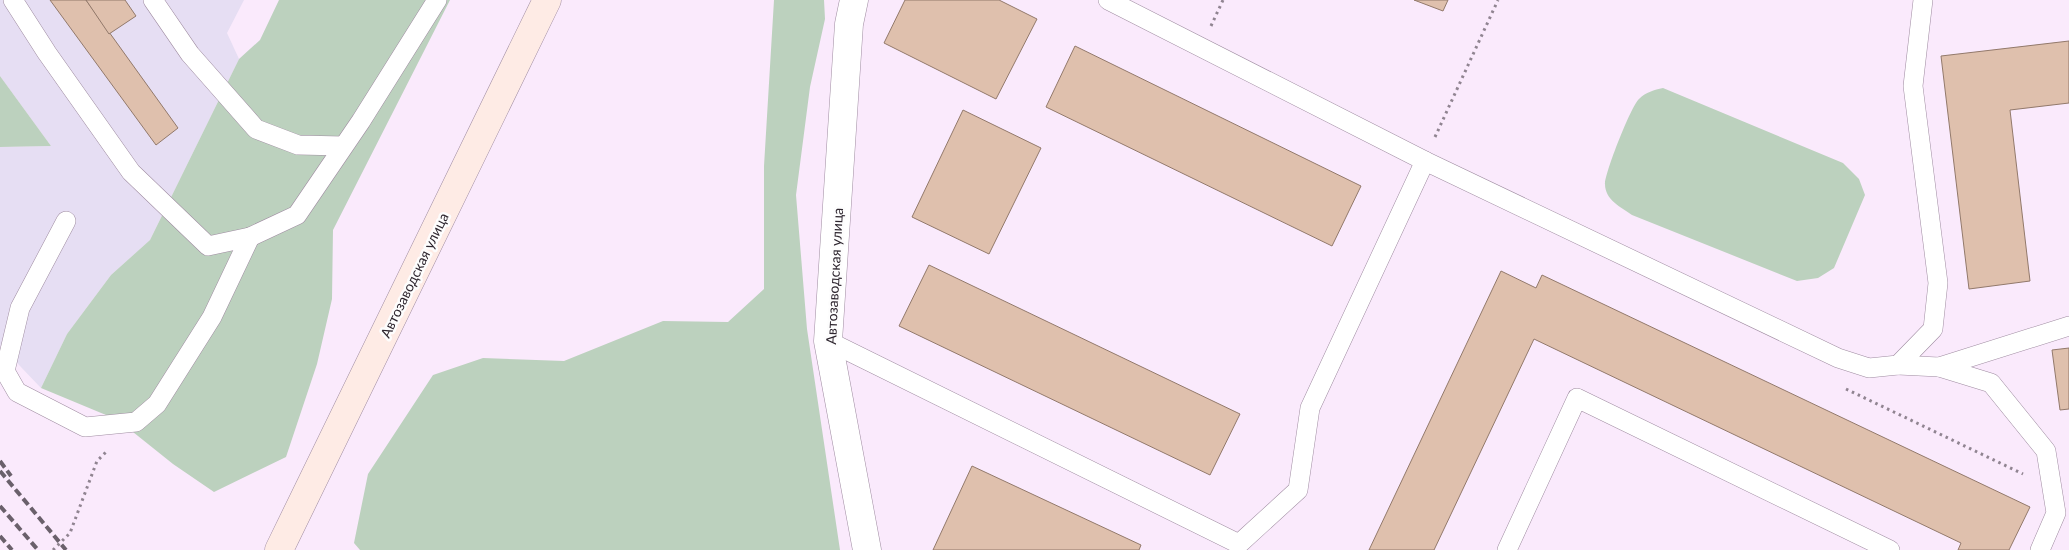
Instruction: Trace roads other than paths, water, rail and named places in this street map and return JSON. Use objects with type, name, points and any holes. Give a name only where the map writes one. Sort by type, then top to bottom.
[{"type":"main road","name":"Автозаводская улица","points":[[282,544],[547,0]]},
{"type":"street","name":"Автозаводская улица","points":[[854,0],[849,24],[828,341],[867,550]]},
{"type":"lane","points":[[13,0],[47,53],[131,172],[208,246],[250,237],[297,215],[437,0]]},
{"type":"lane","points":[[153,0],[190,54],[256,130],[298,145],[343,146]]},
{"type":"lane","points":[[1108,0],[1424,161],[1838,358],[1869,368],[1898,365],[1940,367],[1991,383],[2046,451],[2056,513],[2040,550]]},
{"type":"lane","points":[[1898,365],[1933,329],[1938,283],[1913,86],[1923,0]]},
{"type":"lane","points":[[828,341],[1239,544],[1298,490],[1310,408],[1424,161]]},
{"type":"lane","points":[[66,221],[20,308],[5,371],[17,392],[85,427],[136,422],[157,404],[212,317],[250,237]]},
{"type":"lane","points":[[1940,367],[2069,326]]},
{"type":"lane","points":[[1506,550],[1577,398],[1890,550]]},
{"type":"railway","points":[[0,461],[11,476]]},
{"type":"railway","points":[[0,471],[66,550]]},
{"type":"railway","points":[[0,506],[38,550]]},
{"type":"railway","points":[[0,536],[12,550]]}]
